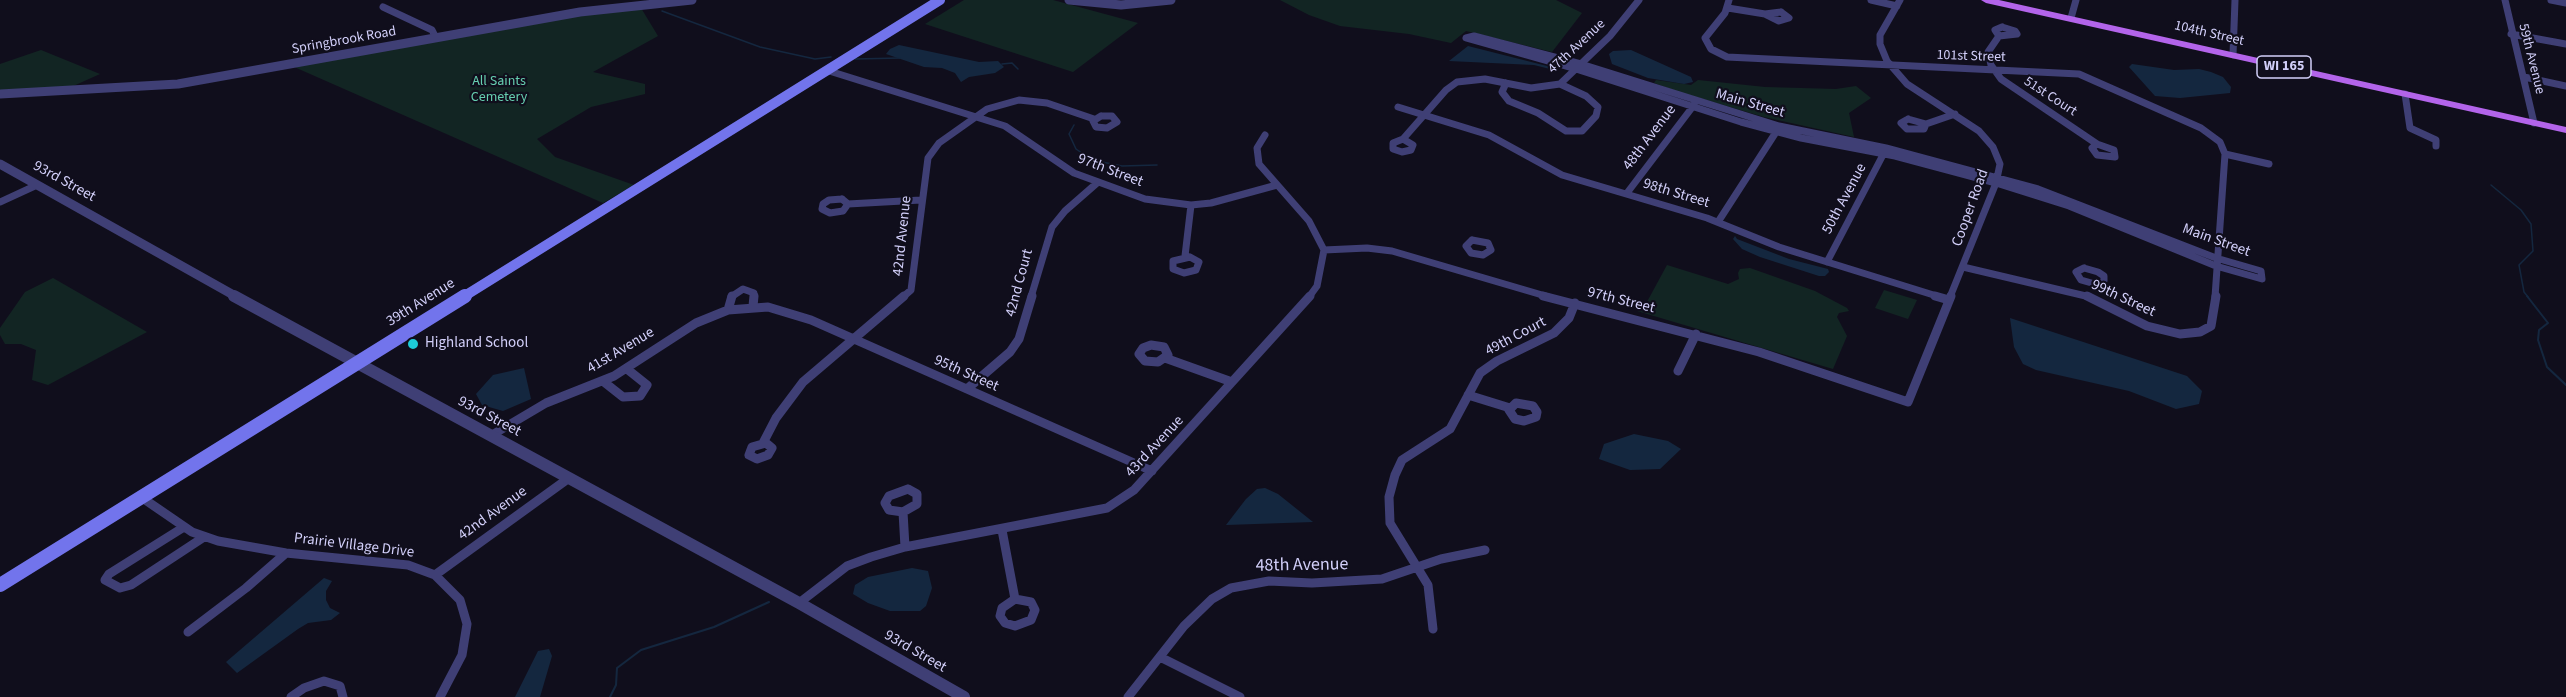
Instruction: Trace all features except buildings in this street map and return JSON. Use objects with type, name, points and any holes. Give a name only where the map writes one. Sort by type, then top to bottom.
[{"type":"main road","name":"39th Avenue","points":[[0,585],[940,0]]},
{"type":"main road","name":"39th Avenue","points":[[860,49],[951,0]]},
{"type":"main road","name":"104th Street","points":[[1986,0],[2566,130]]},
{"type":"street","name":"Springbrook Road","points":[[0,94],[177,84],[580,12],[692,0]]},
{"type":"street","points":[[1069,0],[1121,5],[1171,0]]},
{"type":"street","points":[[1082,0],[1111,3],[1150,0]]},
{"type":"street","name":"47th Avenue","points":[[1403,139],[1446,90],[1457,82],[1485,78],[1538,88],[1560,84],[1610,36],[1639,0]]},
{"type":"street","points":[[1729,0],[1728,8],[1765,14]]},
{"type":"street","points":[[1871,0],[1898,3]]},
{"type":"street","points":[[2071,18],[2076,0]]},
{"type":"street","points":[[2233,55],[2235,0]]},
{"type":"street","name":"59th Avenue","points":[[2505,0],[2511,34],[2534,123]]},
{"type":"street","points":[[2551,0],[2566,3]]},
{"type":"street","name":"Cooper Road","points":[[1898,3],[1880,36],[1882,50],[1890,66],[1907,84],[1979,131],[1993,147],[2000,163],[1997,180],[1908,402]]},
{"type":"street","points":[[383,7],[432,30],[436,38]]},
{"type":"street","name":"101st Street","points":[[1728,8],[1705,38],[1708,46],[1727,57],[1743,60],[2079,74],[2201,128],[2220,142],[2225,154]]},
{"type":"street","points":[[2511,34],[2566,44]]},
{"type":"street","points":[[1994,69],[1988,52],[1999,36]]},
{"type":"street","name":"Main Street","points":[[1578,66],[1466,38],[1488,40],[1578,66],[1694,105],[1778,129],[1885,151],[1997,180],[2069,206],[2216,262],[2262,279],[2261,271],[2216,262]]},
{"type":"street","name":"97th Street","points":[[828,68],[976,115],[1019,134],[1066,169],[1097,183],[1145,199],[1191,205],[1211,203],[1277,185]]},
{"type":"street","name":"51st Court","points":[[1994,69],[2013,89],[2097,144]]},
{"type":"street","points":[[2523,77],[2566,86]]},
{"type":"street","points":[[1506,83],[1502,92],[1509,101],[1538,113],[1566,130],[1582,131],[1596,116],[1598,107],[1586,96],[1560,84]]},
{"type":"street","points":[[2405,94],[2410,128],[2436,140],[2436,146]]},
{"type":"street","name":"42nd Avenue","points":[[763,443],[776,418],[803,382],[911,290],[915,278],[921,200],[928,158],[932,150],[976,115],[997,104],[1019,100],[1047,103],[1094,119]]},
{"type":"street","name":"48th Avenue","points":[[1627,193],[1694,105]]},
{"type":"street","name":"98th Street","points":[[1398,107],[1489,135],[1562,175],[1718,222],[1779,247],[1949,300]]},
{"type":"street","points":[[1926,124],[1955,114]]},
{"type":"street","points":[[1718,222],[1778,129]]},
{"type":"street","points":[[1265,135],[1257,148],[1259,164],[1309,220],[1324,250]]},
{"type":"street","name":"50th Avenue","points":[[1827,262],[1885,151]]},
{"type":"street","points":[[2225,154],[2269,164]]},
{"type":"street","name":"99th Street","points":[[1963,267],[2010,280],[2084,294],[2147,326],[2180,334],[2200,332],[2211,326],[2214,319],[2225,154]]},
{"type":"street","name":"93rd Street","points":[[0,164],[354,363],[492,435],[799,603],[964,697]]},
{"type":"street","name":"42nd Court","points":[[968,389],[1010,352],[1019,339],[1052,227],[1065,211],[1097,183]]},
{"type":"street","points":[[0,201],[37,185]]},
{"type":"street","points":[[848,204],[921,200]]},
{"type":"street","points":[[1185,256],[1191,205]]},
{"type":"street","name":"97th Street","points":[[1324,250],[1379,248],[1463,270],[1524,291],[1759,352],[1908,402]]},
{"type":"street","name":"43rd Avenue","points":[[799,603],[847,566],[905,547],[1107,508],[1134,490],[1310,297],[1321,275],[1324,250]]},
{"type":"street","points":[[1463,270],[1475,254]]},
{"type":"street","points":[[2084,294],[2090,283]]},
{"type":"street","points":[[728,310],[732,294],[743,289],[754,293],[753,306]]},
{"type":"street","name":"49th Court","points":[[1433,629],[1428,585],[1390,523],[1388,508],[1391,485],[1402,460],[1450,429],[1473,382],[1488,366],[1554,333],[1569,318],[1575,303]]},
{"type":"street","name":"41st Avenue","points":[[492,435],[546,403],[604,382],[696,322],[728,310],[753,306],[768,307]]},
{"type":"street","name":"95th Street","points":[[768,307],[782,309],[1152,471]]},
{"type":"street","points":[[1678,371],[1696,334]]},
{"type":"street","points":[[1165,358],[1232,382]]},
{"type":"street","points":[[604,382],[623,397],[640,396],[648,385],[627,369]]},
{"type":"street","points":[[1468,395],[1510,408]]},
{"type":"street","name":"42nd Avenue","points":[[435,575],[569,478]]},
{"type":"street","name":"Prairie Village Drive","points":[[141,497],[184,527],[204,537],[238,546],[286,553],[408,565],[435,575],[456,593],[467,624],[462,655],[440,697]]},
{"type":"street","points":[[903,512],[905,547]]},
{"type":"street","points":[[184,527],[109,574],[105,580],[120,588],[131,585],[204,537]]},
{"type":"street","points":[[1002,530],[1015,599]]},
{"type":"street","name":"48th Avenue","points":[[1128,697],[1176,635],[1212,599],[1247,583],[1269,580],[1312,583],[1363,581],[1392,576],[1441,560],[1485,550]]},
{"type":"street","points":[[188,632],[246,588],[286,553]]},
{"type":"street","points":[[1160,657],[1240,697]]},
{"type":"street","points":[[291,697],[313,684],[333,682],[340,686],[343,697]]},
{"type":"green space","points":[[964,0],[1053,0],[1138,23],[1073,72],[925,24]]},
{"type":"green space","points":[[1280,0],[1556,0],[1582,13],[1552,52],[1466,31],[1451,43],[1409,34],[1340,26],[1309,15]]},
{"type":"green space","name":"All Saints Cemetery","points":[[641,8],[658,36],[593,72],[645,84],[645,94],[591,107],[537,139],[555,157],[634,185],[603,203],[292,66],[557,18]]},
{"type":"green space","points":[[41,50],[100,74],[71,87],[0,92],[0,64]]},
{"type":"green space","points":[[1656,80],[1691,85],[1698,80],[1765,87],[1836,89],[1856,86],[1871,98],[1849,113],[1854,137],[1764,117],[1679,92],[1654,83]]},
{"type":"green space","points":[[1667,265],[1728,284],[1739,279],[1740,269],[1750,268],[1815,291],[1847,308],[1849,311],[1839,313],[1837,317],[1847,336],[1833,369],[1637,311],[1648,300]]},
{"type":"green space","points":[[53,278],[147,332],[48,385],[32,380],[36,350],[21,344],[5,344],[0,335],[0,328],[25,292]]},
{"type":"green space","points":[[1884,290],[1917,300],[1908,319],[1875,308]]},
{"type":"water","points":[[899,45],[979,62],[998,61],[1004,67],[995,73],[969,77],[961,82],[955,73],[942,68],[924,67],[886,54],[890,49]]},
{"type":"water","points":[[1468,46],[1547,66],[1558,71],[1534,65],[1449,61]]},
{"type":"water","points":[[1631,50],[1691,77],[1693,82],[1684,84],[1648,78],[1612,64],[1609,54],[1613,51]]},
{"type":"water","points":[[2132,64],[2211,72],[2223,77],[2231,87],[2230,93],[2180,98],[2155,96],[2129,67]]},
{"type":"water","points":[[1735,236],[1737,239],[1789,259],[1828,269],[1829,272],[1825,276],[1819,276],[1760,257],[1742,249],[1733,239]]},
{"type":"water","points":[[2010,318],[2187,376],[2202,391],[2199,404],[2176,409],[2129,391],[2036,370],[2023,364],[2014,347]]},
{"type":"water","points":[[524,368],[531,399],[503,411],[482,405],[476,394],[493,375]]},
{"type":"water","points":[[1634,434],[1668,441],[1681,449],[1660,469],[1630,470],[1599,459],[1604,444]]},
{"type":"water","points":[[1265,488],[1278,494],[1313,522],[1226,525],[1246,499],[1257,489]]},
{"type":"water","points":[[912,568],[928,571],[932,588],[926,606],[920,611],[890,611],[868,603],[853,594],[855,585],[868,577]]},
{"type":"water","points":[[324,578],[332,581],[326,591],[326,600],[330,608],[340,613],[331,620],[308,623],[237,673],[226,662]]},
{"type":"water","points":[[549,649],[552,656],[540,697],[515,697],[538,651]]},
{"type":"waterway","points":[[662,11],[760,47],[815,59],[831,57]]},
{"type":"waterway","points":[[855,59],[900,58]]},
{"type":"waterway","points":[[1002,64],[1012,63],[1018,69]]},
{"type":"waterway","points":[[1074,125],[1069,134],[1076,149],[1092,160],[1122,166],[1157,165]]},
{"type":"waterway","points":[[2491,185],[2521,210],[2531,224],[2533,251],[2519,265],[2524,292],[2528,297]]},
{"type":"waterway","points":[[2527,296],[2548,323],[2539,330],[2538,340],[2547,367],[2566,385]]},
{"type":"waterway","points":[[610,697],[616,685],[617,668],[641,650],[714,627],[769,602]]},
{"type":"place","name":"Highland School","points":[[413,344]]}]
